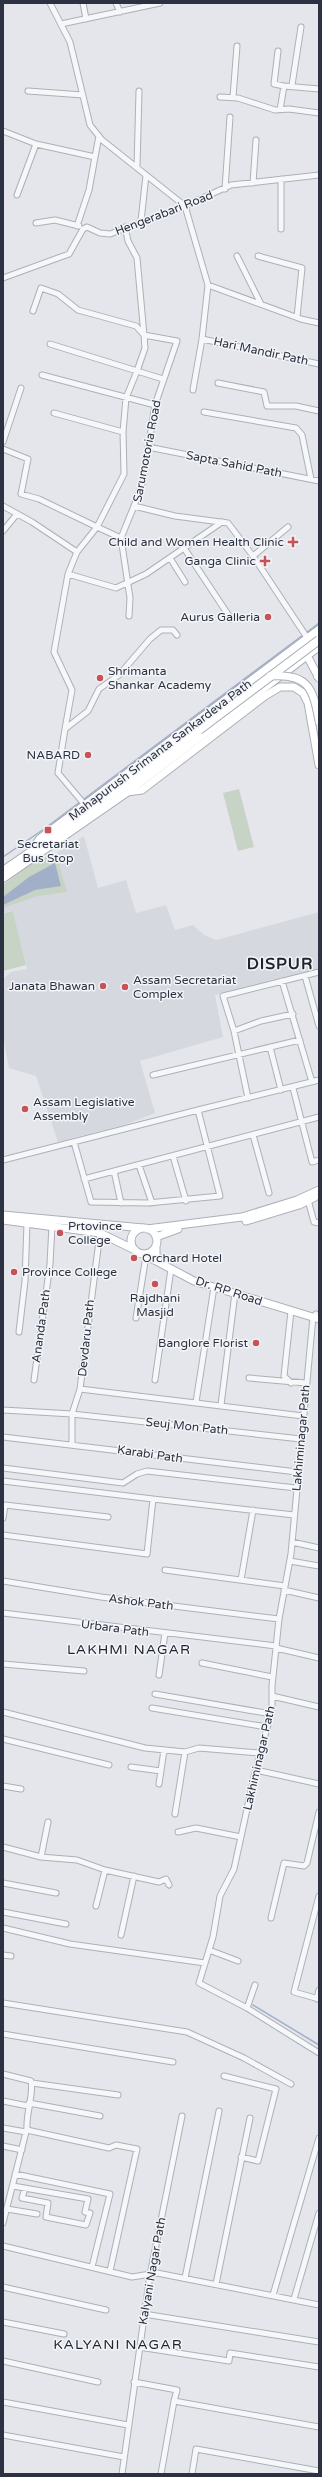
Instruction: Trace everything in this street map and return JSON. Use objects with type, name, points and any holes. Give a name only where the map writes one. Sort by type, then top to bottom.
[{"type":"main road","name":"Mahapurush Srimanta Sankardeva Path","points":[[3,871],[32,852],[40,839],[82,803],[301,645],[307,638],[319,630]]},
{"type":"main road","points":[[32,852],[319,640]]},
{"type":"main road","points":[[301,645],[319,676]]},
{"type":"main road","name":"Mahapurush Srimanta Sankardeva Path","points":[[3,878],[127,792],[319,646]]},
{"type":"main road","points":[[270,676],[283,675],[298,678],[310,687],[315,698],[319,721]]},
{"type":"main road","points":[[258,676],[265,681],[266,687]]},
{"type":"main road","points":[[127,792],[142,790],[274,689],[288,686],[299,689],[308,703],[319,765]]},
{"type":"main road","points":[[223,720],[233,720]]},
{"type":"main road","points":[[3,1215],[145,1228],[242,1217],[297,1200],[319,1190]]},
{"type":"main road","points":[[156,1237],[171,1230],[245,1221],[319,1195]]},
{"type":"main road","points":[[3,1220],[52,1225],[100,1233],[144,1255],[151,1252],[156,1245]]},
{"type":"main road","points":[[145,1228],[156,1237]]},
{"type":"main road","points":[[135,1250],[131,1243],[132,1235],[145,1228]]},
{"type":"main road","points":[[156,1237],[157,1257],[199,1278],[317,1316]]},
{"type":"main road","name":"Dr. RP Road","points":[[144,1255],[194,1280],[291,1311],[317,1316]]},
{"type":"street","points":[[50,3],[70,42],[90,125],[99,136],[185,206],[208,285],[202,339],[193,390]]},
{"type":"street","points":[[83,3],[86,19]]},
{"type":"street","points":[[116,3],[120,12]]},
{"type":"street","points":[[61,24],[160,3]]},
{"type":"street","points":[[292,85],[301,27]]},
{"type":"street","points":[[233,97],[236,46]]},
{"type":"street","points":[[278,51],[274,84],[319,89]]},
{"type":"street","points":[[280,110],[284,86]]},
{"type":"street","points":[[28,91],[83,95]]},
{"type":"street","points":[[137,167],[139,91]]},
{"type":"street","points":[[220,97],[233,97],[266,108],[319,113]]},
{"type":"street","points":[[225,189],[230,117]]},
{"type":"street","points":[[3,131],[36,144],[95,158]]},
{"type":"street","points":[[77,226],[89,190],[99,136]]},
{"type":"street","points":[[253,183],[256,140]]},
{"type":"street","points":[[18,195],[36,144]]},
{"type":"street","name":"Hengerabari Road","points":[[36,223],[55,220],[83,229],[87,227],[100,233],[110,234],[141,221],[185,206],[231,185],[319,174]]},
{"type":"street","points":[[141,221],[146,175]]},
{"type":"street","points":[[280,179],[281,229]]},
{"type":"street","points":[[82,803],[58,773],[72,690],[54,652],[68,574],[77,552],[97,528],[124,474],[123,432],[126,398],[145,348],[137,258],[128,241],[125,227]]},
{"type":"street","points":[[3,278],[69,254],[83,229]]},
{"type":"street","points":[[237,256],[261,304]]},
{"type":"street","points":[[258,256],[302,268],[297,317]]},
{"type":"street","points":[[208,285],[297,317],[319,323]]},
{"type":"street","points":[[33,311],[41,288],[58,294],[78,310],[136,326],[144,335]]},
{"type":"street","name":"Sarumotoria Road","points":[[144,335],[177,341],[162,379],[155,405],[143,481],[134,506],[175,516],[222,522]]},
{"type":"street","name":"Hari Mandir Path","points":[[202,339],[319,364]]},
{"type":"street","points":[[50,344],[162,379]]},
{"type":"street","points":[[42,376],[155,405]]},
{"type":"street","points":[[218,383],[262,391],[267,406],[296,406],[319,411]]},
{"type":"street","points":[[3,442],[21,388]]},
{"type":"street","points":[[54,412],[123,432]]},
{"type":"street","points":[[204,412],[296,428],[302,435],[311,479]]},
{"type":"street","name":"Sapta Sahid Path","points":[[148,447],[319,481]]},
{"type":"street","points":[[3,449],[28,459],[21,494],[39,499],[97,528],[121,538]]},
{"type":"street","points":[[3,506],[77,552]]},
{"type":"street","points":[[129,616],[130,598],[121,538],[134,506]]},
{"type":"street","points":[[3,531],[17,514]]},
{"type":"street","points":[[68,574],[116,588],[128,584],[170,558],[222,522],[230,525],[253,556],[307,638]]},
{"type":"street","points":[[253,556],[288,527]]},
{"type":"street","points":[[184,548],[231,619]]},
{"type":"street","points":[[170,558],[185,582]]},
{"type":"street","points":[[65,729],[88,711],[99,689],[119,675],[150,639],[162,630],[173,630],[177,635]]},
{"type":"street","points":[[248,1098],[234,1031],[223,996],[319,972]]},
{"type":"street","points":[[305,976],[319,1026]]},
{"type":"street","points":[[282,981],[312,1082]]},
{"type":"street","points":[[234,1031],[261,1021],[293,1014]]},
{"type":"street","points":[[153,1075],[300,1040]]},
{"type":"street","points":[[270,1047],[281,1090]]},
{"type":"street","points":[[3,1160],[198,1110],[293,1088],[319,1080]]},
{"type":"street","points":[[293,1088],[312,1162],[319,1160]]},
{"type":"street","points":[[74,1142],[91,1202],[152,1203],[186,1201],[220,1196],[206,1147],[198,1110]]},
{"type":"street","points":[[84,1179],[319,1117]]},
{"type":"street","points":[[253,1134],[269,1193]]},
{"type":"street","points":[[173,1156],[186,1201]]},
{"type":"street","points":[[139,1164],[152,1203]]},
{"type":"street","points":[[114,1171],[121,1203]]},
{"type":"street","points":[[308,1200],[314,1222],[319,1223]]},
{"type":"street","points":[[19,1332],[25,1281],[27,1222]]},
{"type":"street","name":"Ananda Path","points":[[34,1380],[50,1264],[52,1225]]},
{"type":"street","name":"Devdaru Path","points":[[72,1444],[72,1414],[80,1389],[100,1233]]},
{"type":"street","points":[[136,1318],[144,1255]]},
{"type":"street","points":[[155,1380],[171,1269]]},
{"type":"street","points":[[196,1402],[214,1287]]},
{"type":"street","points":[[221,1405],[235,1293]]},
{"type":"street","points":[[291,1311],[284,1366],[284,1376],[291,1383]]},
{"type":"street","name":"Lakhiminagar Path","points":[[317,1316],[306,1383],[290,1560],[279,1619],[272,1677],[271,1714],[260,1753],[234,1869],[220,1896],[209,1950],[199,1983],[247,2008],[319,2053]]},
{"type":"street","points":[[249,1378],[291,1383],[306,1383]]},
{"type":"street","points":[[80,1389],[303,1416]]},
{"type":"street","name":"Seuj Mon Path","points":[[3,1410],[72,1414],[301,1439]]},
{"type":"street","name":"Karabi Path","points":[[3,1437],[298,1472]]},
{"type":"street","points":[[3,1468],[123,1483],[137,1474],[147,1471],[296,1488]]},
{"type":"street","points":[[3,1481],[294,1515]]},
{"type":"street","points":[[3,1535],[147,1554],[153,1498]]},
{"type":"street","points":[[3,1518],[5,1505],[108,1517]]},
{"type":"street","points":[[241,1580],[253,1510]]},
{"type":"street","points":[[292,1542],[319,1548]]},
{"type":"street","points":[[290,1560],[319,1566]]},
{"type":"street","points":[[165,1570],[241,1580],[285,1588],[319,1598]]},
{"type":"street","name":"Ashok Path","points":[[3,1581],[101,1597],[279,1619]]},
{"type":"street","name":"Urbara Path","points":[[3,1613],[276,1647],[319,1658]]},
{"type":"street","points":[[159,1675],[165,1633]]},
{"type":"street","points":[[3,1664],[84,1671]]},
{"type":"street","points":[[202,1664],[272,1677]]},
{"type":"street","points":[[155,1694],[271,1714]]},
{"type":"street","points":[[272,1696],[319,1707]]},
{"type":"street","points":[[152,1708],[268,1727]]},
{"type":"street","points":[[3,1712],[145,1748],[185,1752],[200,1748],[260,1753]]},
{"type":"street","points":[[3,1739],[109,1765]]},
{"type":"street","points":[[159,1784],[164,1750]]},
{"type":"street","points":[[175,1814],[185,1752]]},
{"type":"street","points":[[131,1767],[161,1771]]},
{"type":"street","points":[[256,1770],[319,1784]]},
{"type":"street","points":[[3,1786],[21,1789]]},
{"type":"street","points":[[271,1918],[284,1863],[304,1866],[307,1863],[319,1812]]},
{"type":"street","points":[[41,1857],[48,1822]]},
{"type":"street","points":[[178,1832],[196,1828],[241,1836]]},
{"type":"street","points":[[3,1847],[41,1857],[78,1860],[104,1870],[160,1882],[166,1879],[170,1885]]},
{"type":"street","points":[[96,1906],[104,1870]]},
{"type":"street","points":[[121,1935],[134,1876]]},
{"type":"street","points":[[3,1883],[56,1893]]},
{"type":"street","points":[[319,1896],[294,1992],[318,1999],[319,1990]]},
{"type":"street","points":[[3,1912],[66,1924]]},
{"type":"street","points":[[3,1928],[70,1944],[205,1964]]},
{"type":"street","points":[[209,1950],[238,1961]]},
{"type":"street","points":[[3,1955],[11,1956]]},
{"type":"street","points":[[247,2008],[255,1985]]},
{"type":"street","points":[[3,2003],[187,2032],[244,2058],[291,2084]]},
{"type":"street","points":[[3,2034],[173,2062]]},
{"type":"street","points":[[3,2074],[29,2081],[118,2095]]},
{"type":"street","points":[[224,2076],[276,2089],[258,2161],[241,2157]]},
{"type":"street","points":[[3,2223],[27,2131],[29,2081]]},
{"type":"street","points":[[3,2101],[100,2116]]},
{"type":"street","points":[[185,2278],[219,2111]]},
{"type":"street","name":"Kalyani Nagar Path","points":[[122,2474],[150,2275],[182,2116]]},
{"type":"street","points":[[216,2284],[250,2118]]},
{"type":"street","points":[[3,2128],[27,2131],[109,2148],[116,2145],[137,2149],[110,2271]]},
{"type":"street","points":[[273,2295],[319,2138]]},
{"type":"street","points":[[3,2146],[22,2150]]},
{"type":"street","points":[[16,2174],[110,2194],[92,2267]]},
{"type":"street","points":[[13,2186],[25,2188],[88,2199],[85,2212],[90,2213],[86,2225],[46,2217],[48,2203],[22,2198],[25,2188]]},
{"type":"street","points":[[3,2193],[10,2195]]},
{"type":"street","points":[[7,2209],[37,2214]]},
{"type":"street","points":[[294,2299],[319,2213]]},
{"type":"street","points":[[3,2246],[132,2277],[157,2273],[319,2305]]},
{"type":"street","points":[[3,2287],[106,2310]]},
{"type":"street","points":[[144,2314],[319,2342]]},
{"type":"street","points":[[3,2322],[64,2334]]},
{"type":"street","points":[[139,2347],[229,2361],[230,2353],[319,2367]]},
{"type":"street","points":[[3,2361],[98,2382]]},
{"type":"street","points":[[134,2382],[177,2390],[161,2474]]},
{"type":"street","points":[[174,2401],[319,2427]]},
{"type":"street","points":[[3,2402],[128,2425]]},
{"type":"street","points":[[3,2435],[124,2457]]},
{"type":"street","points":[[192,2474],[196,2449],[319,2471]]},
{"type":"shaded area","name":"Assam Secretariat Complex","points":[[84,836],[98,888],[126,880],[136,913],[166,905],[175,930],[193,925],[204,935],[216,940],[319,912],[319,969],[215,995],[223,1037],[140,1061],[155,1113],[127,1124],[58,1142],[36,1076],[9,1068],[3,1037],[3,979],[11,972],[27,969],[13,911],[3,912],[3,887]]},
{"type":"green space","points":[[239,789],[254,847],[238,851],[223,793]]},
{"type":"green space","points":[[52,854],[58,861],[67,892],[38,896],[3,908],[3,885],[31,863]]},
{"type":"green space","points":[[13,911],[26,965],[3,971],[3,913]]},
{"type":"water","points":[[55,863],[61,886],[35,890],[3,905],[3,897],[29,877]]},
{"type":"waterway","points":[[306,633],[319,623]]},
{"type":"waterway","points":[[3,857],[44,829],[303,635]]},
{"type":"waterway","points":[[253,2005],[319,2045]]},
{"type":"place","name":"Child and Women Health Clinic","points":[[293,542]]},
{"type":"place","name":"Ganga Clinic","points":[[265,561]]},
{"type":"place","name":"Aurus Galleria","points":[[268,617]]},
{"type":"place","name":"Shrimanta Shankar Academy","points":[[100,678]]},
{"type":"place","name":"NABARD","points":[[88,755]]},
{"type":"place","name":"Secretariat Bus Stop","points":[[48,830]]},
{"type":"place","name":"Janata Bhawan","points":[[103,986]]},
{"type":"place","name":"Assam Secretariat Complex","points":[[125,987]]},
{"type":"place","name":"Assam Legislative Assembly","points":[[25,1109]]},
{"type":"place","name":"Prtovince College","points":[[60,1233]]},
{"type":"place","name":"Orchard Hotel","points":[[134,1258]]},
{"type":"place","name":"Province College","points":[[14,1272]]},
{"type":"place","name":"Rajdhani Masjid","points":[[155,1284]]},
{"type":"place","name":"Banglore Florist","points":[[256,1343]]},
{"type":"district","name":"DISPUR","points":[[280,964]]},
{"type":"district","name":"LAKHMI NAGAR","points":[[129,1649]]},
{"type":"district","name":"KALYANI NAGAR","points":[[118,2344]]}]
